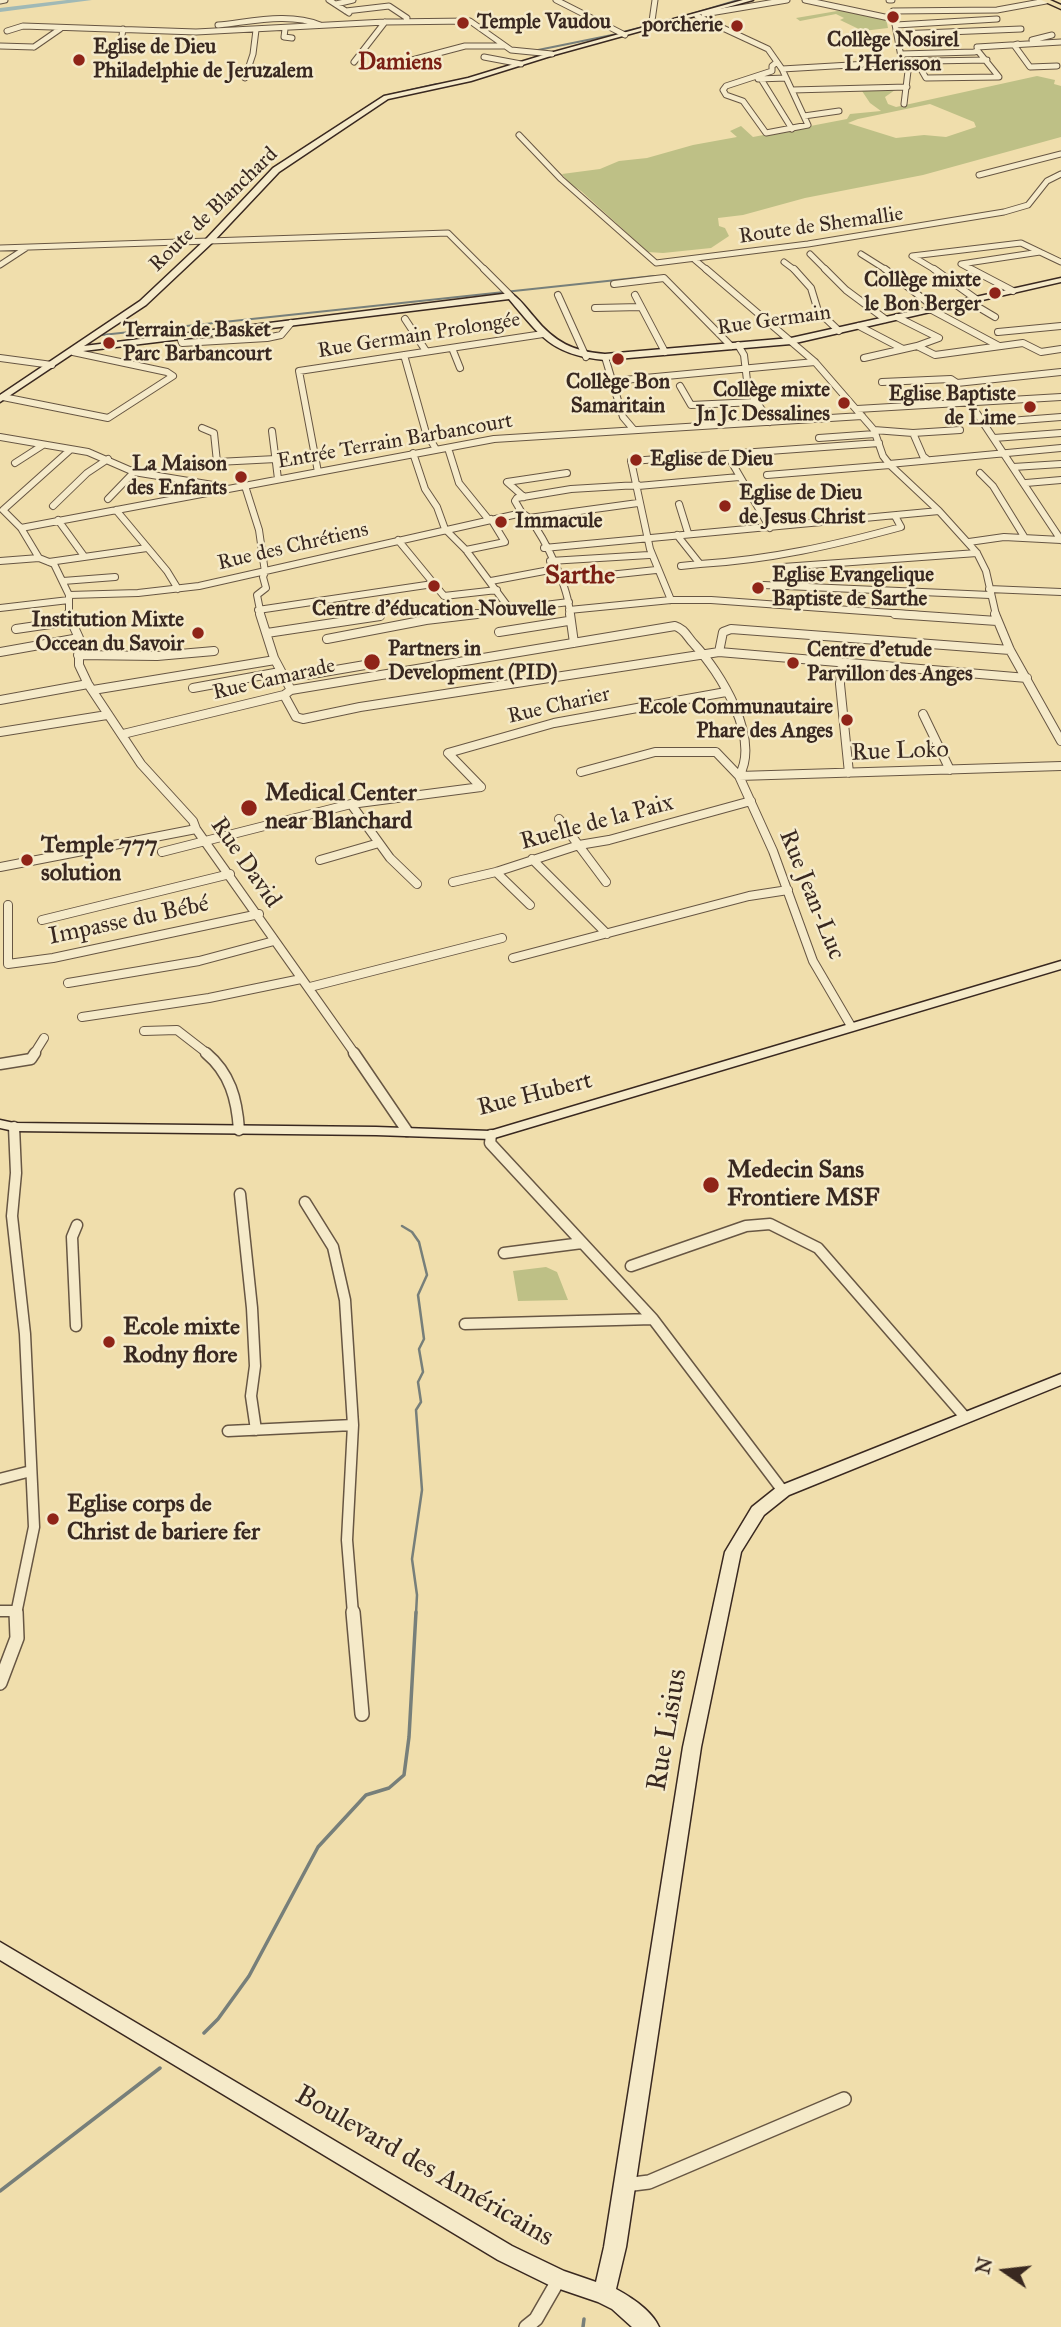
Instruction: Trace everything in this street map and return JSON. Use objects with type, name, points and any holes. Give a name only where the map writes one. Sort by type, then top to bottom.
[{"type":"main road","points":[[1045,0],[1061,7]]},
{"type":"street","points":[[329,0],[364,23]]},
{"type":"street","points":[[336,4],[353,0]]},
{"type":"street","points":[[556,0],[625,35]]},
{"type":"street","points":[[651,29],[655,0]]},
{"type":"street","name":"Route de Blanchard","points":[[2,396],[144,303],[210,240],[276,170],[386,97],[470,80],[552,54],[750,0]]},
{"type":"street","points":[[700,15],[786,0]]},
{"type":"street","points":[[805,0],[894,19],[902,62],[908,69],[904,104]]},
{"type":"street","points":[[894,11],[997,10],[1045,0]]},
{"type":"street","points":[[346,10],[392,7],[407,18],[406,21]]},
{"type":"street","points":[[354,10],[362,17],[358,19]]},
{"type":"street","points":[[700,15],[768,49],[782,69],[808,125],[764,132],[743,101],[726,95],[723,90],[726,86],[772,71],[772,66],[777,62]]},
{"type":"street","points":[[223,31],[216,26],[291,19],[314,20],[320,26]]},
{"type":"street","points":[[896,25],[997,19]]},
{"type":"street","points":[[7,31],[23,26],[223,31],[406,21],[470,21],[514,51],[552,54]]},
{"type":"street","points":[[354,62],[385,22]]},
{"type":"street","points":[[0,46],[35,50],[60,29]]},
{"type":"street","points":[[120,49],[123,29]]},
{"type":"street","points":[[285,29],[284,37],[292,38]]},
{"type":"street","points":[[898,34],[1021,29]]},
{"type":"street","points":[[245,78],[256,30]]},
{"type":"street","points":[[1014,45],[1052,34]]},
{"type":"street","points":[[922,71],[926,78],[999,77],[976,47],[1061,42]]},
{"type":"street","points":[[1054,43],[1061,51]]},
{"type":"street","points":[[1014,45],[1030,66],[1057,66]]},
{"type":"street","points":[[412,60],[465,46],[505,46]]},
{"type":"street","points":[[901,54],[978,51]]},
{"type":"street","points":[[484,57],[521,64]]},
{"type":"street","points":[[929,61],[986,60]]},
{"type":"street","points":[[782,69],[902,62]]},
{"type":"street","points":[[744,80],[786,78]]},
{"type":"street","points":[[761,79],[792,129]]},
{"type":"street","points":[[792,90],[907,87]]},
{"type":"street","points":[[804,116],[839,111]]},
{"type":"street","name":"Route de Shemallie","points":[[519,135],[561,179],[656,263],[695,260],[920,228],[1013,210],[1028,205],[1047,181],[1061,174]]},
{"type":"street","points":[[979,175],[1061,154]]},
{"type":"street","points":[[0,248],[448,233],[510,295]]},
{"type":"street","points":[[995,317],[944,275],[912,256],[1021,243],[1061,262]]},
{"type":"street","points":[[0,265],[29,247]]},
{"type":"street","points":[[1013,291],[961,264],[1041,251]]},
{"type":"street","points":[[810,254],[846,290],[884,320]]},
{"type":"street","points":[[861,254],[894,275],[932,309],[1000,346]]},
{"type":"street","points":[[695,260],[815,362],[875,432],[890,464],[969,541],[985,570],[997,621],[1010,650],[1061,741]]},
{"type":"street","points":[[784,262],[807,282],[818,299],[818,311],[839,331]]},
{"type":"street","points":[[614,284],[667,277],[734,345],[742,349],[748,388],[770,422]]},
{"type":"street","name":"Rue Germain","points":[[510,295],[543,334],[564,349],[586,357],[605,357],[791,341],[1061,280]]},
{"type":"street","points":[[74,351],[510,295]]},
{"type":"street","points":[[558,295],[586,357]]},
{"type":"street","points":[[635,295],[665,352]]},
{"type":"street","points":[[595,308],[641,307]]},
{"type":"street","points":[[864,358],[939,338],[897,317]]},
{"type":"street","points":[[405,319],[426,351]]},
{"type":"street","points":[[859,326],[903,349]]},
{"type":"street","points":[[998,332],[1061,326]]},
{"type":"street","name":"Rue Germain Prolongée","points":[[317,472],[299,371],[543,334]]},
{"type":"street","points":[[917,346],[935,355],[1023,343],[1041,352],[1061,349]]},
{"type":"street","points":[[452,348],[460,368]]},
{"type":"street","points":[[2,396],[108,418],[173,376],[167,372],[74,351]]},
{"type":"street","points":[[404,355],[426,433],[436,449]]},
{"type":"street","points":[[605,357],[623,417],[634,430]]},
{"type":"street","points":[[0,358],[51,365]]},
{"type":"street","points":[[613,381],[815,362]]},
{"type":"street","points":[[882,382],[951,379],[957,383],[1061,372]]},
{"type":"street","points":[[680,386],[691,405],[755,402]]},
{"type":"street","name":"Entrée Terrain Barbancourt","points":[[21,528],[494,439],[770,422],[970,402],[1061,397]]},
{"type":"street","points":[[970,402],[1002,453],[1026,483],[1061,540]]},
{"type":"street","points":[[983,423],[1061,417]]},
{"type":"street","points":[[202,428],[214,433],[216,462],[276,459]]},
{"type":"street","points":[[819,438],[887,429],[903,434],[960,430]]},
{"type":"street","points":[[272,431],[278,479]]},
{"type":"street","points":[[913,433],[923,456],[928,460]]},
{"type":"street","points":[[994,438],[1061,433]]},
{"type":"street","points":[[0,437],[108,459],[134,472],[232,488]]},
{"type":"street","points":[[671,600],[649,555],[648,537],[638,503],[638,485],[631,461],[878,443]]},
{"type":"street","points":[[15,463],[43,445]]},
{"type":"street","points":[[448,448],[459,484],[490,519],[505,542],[466,550]]},
{"type":"street","points":[[767,475],[1061,448]]},
{"type":"street","points":[[39,558],[21,528],[3,510],[70,450]]},
{"type":"street","points":[[413,453],[425,489],[437,507],[444,529],[492,580],[509,608]]},
{"type":"street","points":[[728,456],[770,528]]},
{"type":"street","points":[[53,506],[87,473],[108,459]]},
{"type":"street","points":[[1013,467],[1061,464]]},
{"type":"street","points":[[108,499],[134,472]]},
{"type":"street","points":[[524,497],[507,482],[567,473]]},
{"type":"street","points":[[980,473],[993,486],[1025,538]]},
{"type":"street","points":[[575,643],[569,632],[569,606],[562,580],[550,561],[537,529],[515,501],[571,489],[739,477]]},
{"type":"street","points":[[1026,483],[1061,480]]},
{"type":"street","points":[[245,486],[260,530],[265,572],[263,576],[266,588],[257,595],[258,610],[296,717],[303,719],[360,707],[701,653],[719,652],[1027,678]]},
{"type":"street","name":"Rue des Chrétiens","points":[[0,608],[69,598],[178,589],[265,572],[490,519],[638,503]]},
{"type":"street","points":[[679,504],[688,533]]},
{"type":"street","points":[[116,510],[178,589]]},
{"type":"street","points":[[544,548],[939,511]]},
{"type":"street","points":[[681,566],[775,558],[819,549],[901,527],[895,516]]},
{"type":"street","points":[[58,520],[84,556]]},
{"type":"street","points":[[677,536],[700,564]]},
{"type":"street","points":[[969,541],[1025,538],[1061,540]]},
{"type":"street","points":[[398,540],[433,584],[447,597],[498,590]]},
{"type":"street","points":[[49,562],[147,548]]},
{"type":"street","points":[[783,567],[977,554]]},
{"type":"street","points":[[550,561],[649,555]]},
{"type":"street","points":[[0,561],[39,558],[49,562],[63,580],[69,598],[70,617],[16,629]]},
{"type":"street","points":[[492,580],[555,569]]},
{"type":"street","points":[[562,580],[656,570]]},
{"type":"street","points":[[63,580],[115,578]]},
{"type":"street","points":[[258,610],[433,584]]},
{"type":"street","points":[[763,585],[1061,592]]},
{"type":"street","points":[[327,639],[509,608],[671,600],[724,600],[997,621]]},
{"type":"street","points":[[268,634],[380,616]]},
{"type":"street","name":"Rue David","points":[[70,617],[79,638],[79,665],[107,715],[123,734],[141,764],[193,821],[204,841],[258,914],[300,979],[310,987],[407,1131]]},
{"type":"street","points":[[499,632],[568,621]]},
{"type":"street","name":"Rue Camarade","points":[[123,734],[287,692],[675,626],[682,628],[690,643],[709,661],[726,692],[740,727],[748,758],[739,776]]},
{"type":"street","points":[[719,652],[723,632],[731,629],[1010,650]]},
{"type":"street","points":[[0,652],[79,638]]},
{"type":"street","points":[[78,655],[157,656],[214,651]]},
{"type":"street","points":[[0,700],[275,660]]},
{"type":"street","points":[[842,663],[840,684],[849,773]]},
{"type":"street","points":[[193,688],[365,665]]},
{"type":"street","name":"Rue Charier","points":[[351,804],[481,787],[448,753],[554,723],[726,692]]},
{"type":"street","points":[[923,713],[950,770]]},
{"type":"street","points":[[0,732],[107,715]]},
{"type":"street","points":[[581,772],[655,752],[716,752],[739,776]]},
{"type":"street","name":"Rue Loko","points":[[739,776],[1061,766]]},
{"type":"street","name":"Rue Jean-Luc","points":[[739,776],[788,890],[813,961],[851,1027]]},
{"type":"street","name":"Ruelle de la Paix","points":[[453,882],[496,872],[579,845],[610,840],[751,802]]},
{"type":"street","points":[[162,852],[351,804],[390,858],[417,884]]},
{"type":"street","points":[[559,818],[606,882]]},
{"type":"street","points":[[0,867],[196,829]]},
{"type":"street","points":[[320,860],[379,843]]},
{"type":"street","points":[[532,859],[607,934]]},
{"type":"street","points":[[496,872],[530,905]]},
{"type":"street","points":[[41,920],[230,874]]},
{"type":"street","points":[[513,958],[749,896],[788,890]]},
{"type":"street","name":"Impasse du Bébé","points":[[8,905],[8,964],[78,953],[258,914]]},
{"type":"street","points":[[310,987],[502,938]]},
{"type":"street","points":[[68,983],[199,961],[274,941]]},
{"type":"street","name":"Rue Hubert","points":[[0,1124],[15,1127],[407,1131],[491,1135],[1061,965]]},
{"type":"street","points":[[82,1017],[209,998],[300,979]]},
{"type":"street","points":[[144,1031],[177,1030],[187,1041],[208,1054],[232,1082],[238,1108],[239,1130]]},
{"type":"street","points":[[0,1064],[31,1059],[44,1038]]},
{"type":"street","points":[[0,1683],[17,1638],[16,1611],[34,1527],[25,1334],[12,1216],[16,1173],[15,1127]]},
{"type":"street","points":[[491,1135],[491,1143],[653,1319],[776,1481]]},
{"type":"street","points":[[240,1194],[255,1366],[251,1396],[256,1430]]},
{"type":"street","points":[[305,1202],[333,1247],[345,1300],[353,1424],[347,1540],[362,1714]]},
{"type":"street","points":[[631,1266],[746,1226],[764,1223],[777,1226],[818,1248],[965,1417]]},
{"type":"street","points":[[76,1326],[72,1237],[77,1225]]},
{"type":"street","points":[[505,1252],[582,1243]]},
{"type":"street","points":[[465,1324],[653,1319]]},
{"type":"street","name":"Rue Lisius","points":[[604,2294],[615,2247],[697,1722],[733,1552],[776,1481],[965,1417],[1061,1379]]},
{"type":"street","points":[[228,1431],[353,1424]]},
{"type":"street","points":[[0,1479],[31,1471]]},
{"type":"street","points":[[0,1611],[16,1611]]},
{"type":"street","name":"Boulevard des Américains","points":[[0,1950],[496,2248],[559,2279],[604,2294],[629,2310],[648,2327]]},
{"type":"street","points":[[624,2185],[649,2182],[720,2149],[844,2099]]},
{"type":"street","points":[[526,2327],[536,2319],[559,2279]]},
{"type":"green space","points":[[843,10],[886,18],[888,28],[863,31],[840,20],[844,18],[836,14],[800,21],[796,18]]},
{"type":"green space","points":[[1037,76],[1055,80],[1054,84],[1061,86],[1061,137],[923,175],[805,198],[743,215],[718,218],[719,226],[725,228],[729,236],[711,248],[663,253],[648,252],[562,174],[600,169],[619,161],[647,158],[693,145],[737,137],[730,131],[741,126],[753,137],[847,119],[850,114],[881,111],[870,103],[862,91],[895,90],[885,97],[888,104],[896,107]],"holes":[[[930,104],[974,122],[976,127],[946,137],[924,135],[896,138],[848,123]]]},
{"type":"green space","points":[[546,1267],[557,1272],[568,1300],[518,1301],[513,1271]]},
{"type":"waterway","points":[[0,10],[88,0]]},
{"type":"waterway","points":[[668,21],[738,0]]},
{"type":"waterway","points":[[623,32],[647,26]]},
{"type":"waterway","points":[[538,50],[617,34]]},
{"type":"waterway","points":[[530,59],[543,55]]},
{"type":"waterway","points":[[309,145],[384,96],[437,84]]},
{"type":"waterway","points":[[102,335],[654,276]]},
{"type":"waterway","points":[[282,321],[304,319]]},
{"type":"waterway","points":[[402,1226],[412,1232],[419,1242],[427,1275],[418,1295],[424,1339],[419,1349],[423,1372],[418,1382],[421,1402],[416,1410],[422,1490],[412,1559],[417,1595],[416,1614]]},
{"type":"waterway","points":[[204,2033],[218,2019],[249,1976],[318,1847],[366,1795],[389,1788],[404,1775],[409,1737],[416,1612]]},
{"type":"waterway","points":[[0,2191],[160,2068]]},
{"type":"waterway","points":[[583,2327],[584,2319]]},
{"type":"place","name":"Collège Nosirel L'Herisson","points":[[893,17]]},
{"type":"place","name":"Temple Vaudou","points":[[463,23]]},
{"type":"place","name":"porcherie","points":[[737,26]]},
{"type":"place","name":"Eglise de Dieu Philadelphie de Jeruzalem","points":[[79,60]]},
{"type":"place","name":"Collège mixte le Bon Berger","points":[[995,293]]},
{"type":"place","name":"Terrain de Basket Parc Barbancourt","points":[[109,343]]},
{"type":"place","name":"Collège Bon Samaritain","points":[[618,359]]},
{"type":"place","name":"Collège mixte Jn Jc Dessalines","points":[[844,403]]},
{"type":"place","name":"Eglise Baptiste de Lime","points":[[1030,407]]},
{"type":"place","name":"Eglise de Dieu","points":[[636,460]]},
{"type":"place","name":"La Maison des Enfants","points":[[241,477]]},
{"type":"place","name":"Eglise de Dieu de Jesus Christ","points":[[725,506]]},
{"type":"place","name":"Immacule","points":[[501,522]]},
{"type":"place","name":"Centre d'éducation Nouvelle","points":[[434,586]]},
{"type":"place","name":"Eglise Evangelique Baptiste de Sarthe","points":[[758,588]]},
{"type":"place","name":"Institution Mixte Occean du Savoir","points":[[198,633]]},
{"type":"place","name":"Partners in Development (PID)","points":[[372,662]]},
{"type":"place","name":"Centre d'etude Parvillon des Anges","points":[[793,663]]},
{"type":"place","name":"Ecole Communautaire Phare des Anges","points":[[847,720]]},
{"type":"place","name":"Medical Center near Blanchard","points":[[249,808]]},
{"type":"place","name":"Temple 777 solution","points":[[27,860]]},
{"type":"place","name":"Medecin Sans Frontiere MSF","points":[[711,1185]]},
{"type":"place","name":"Ecole mixte Rodny flore","points":[[109,1342]]},
{"type":"place","name":"Eglise corps de Christ de bariere fer","points":[[53,1519]]},
{"type":"district","name":"Damiens","points":[[400,63]]},
{"type":"district","name":"Sarthe","points":[[580,577]]}]
